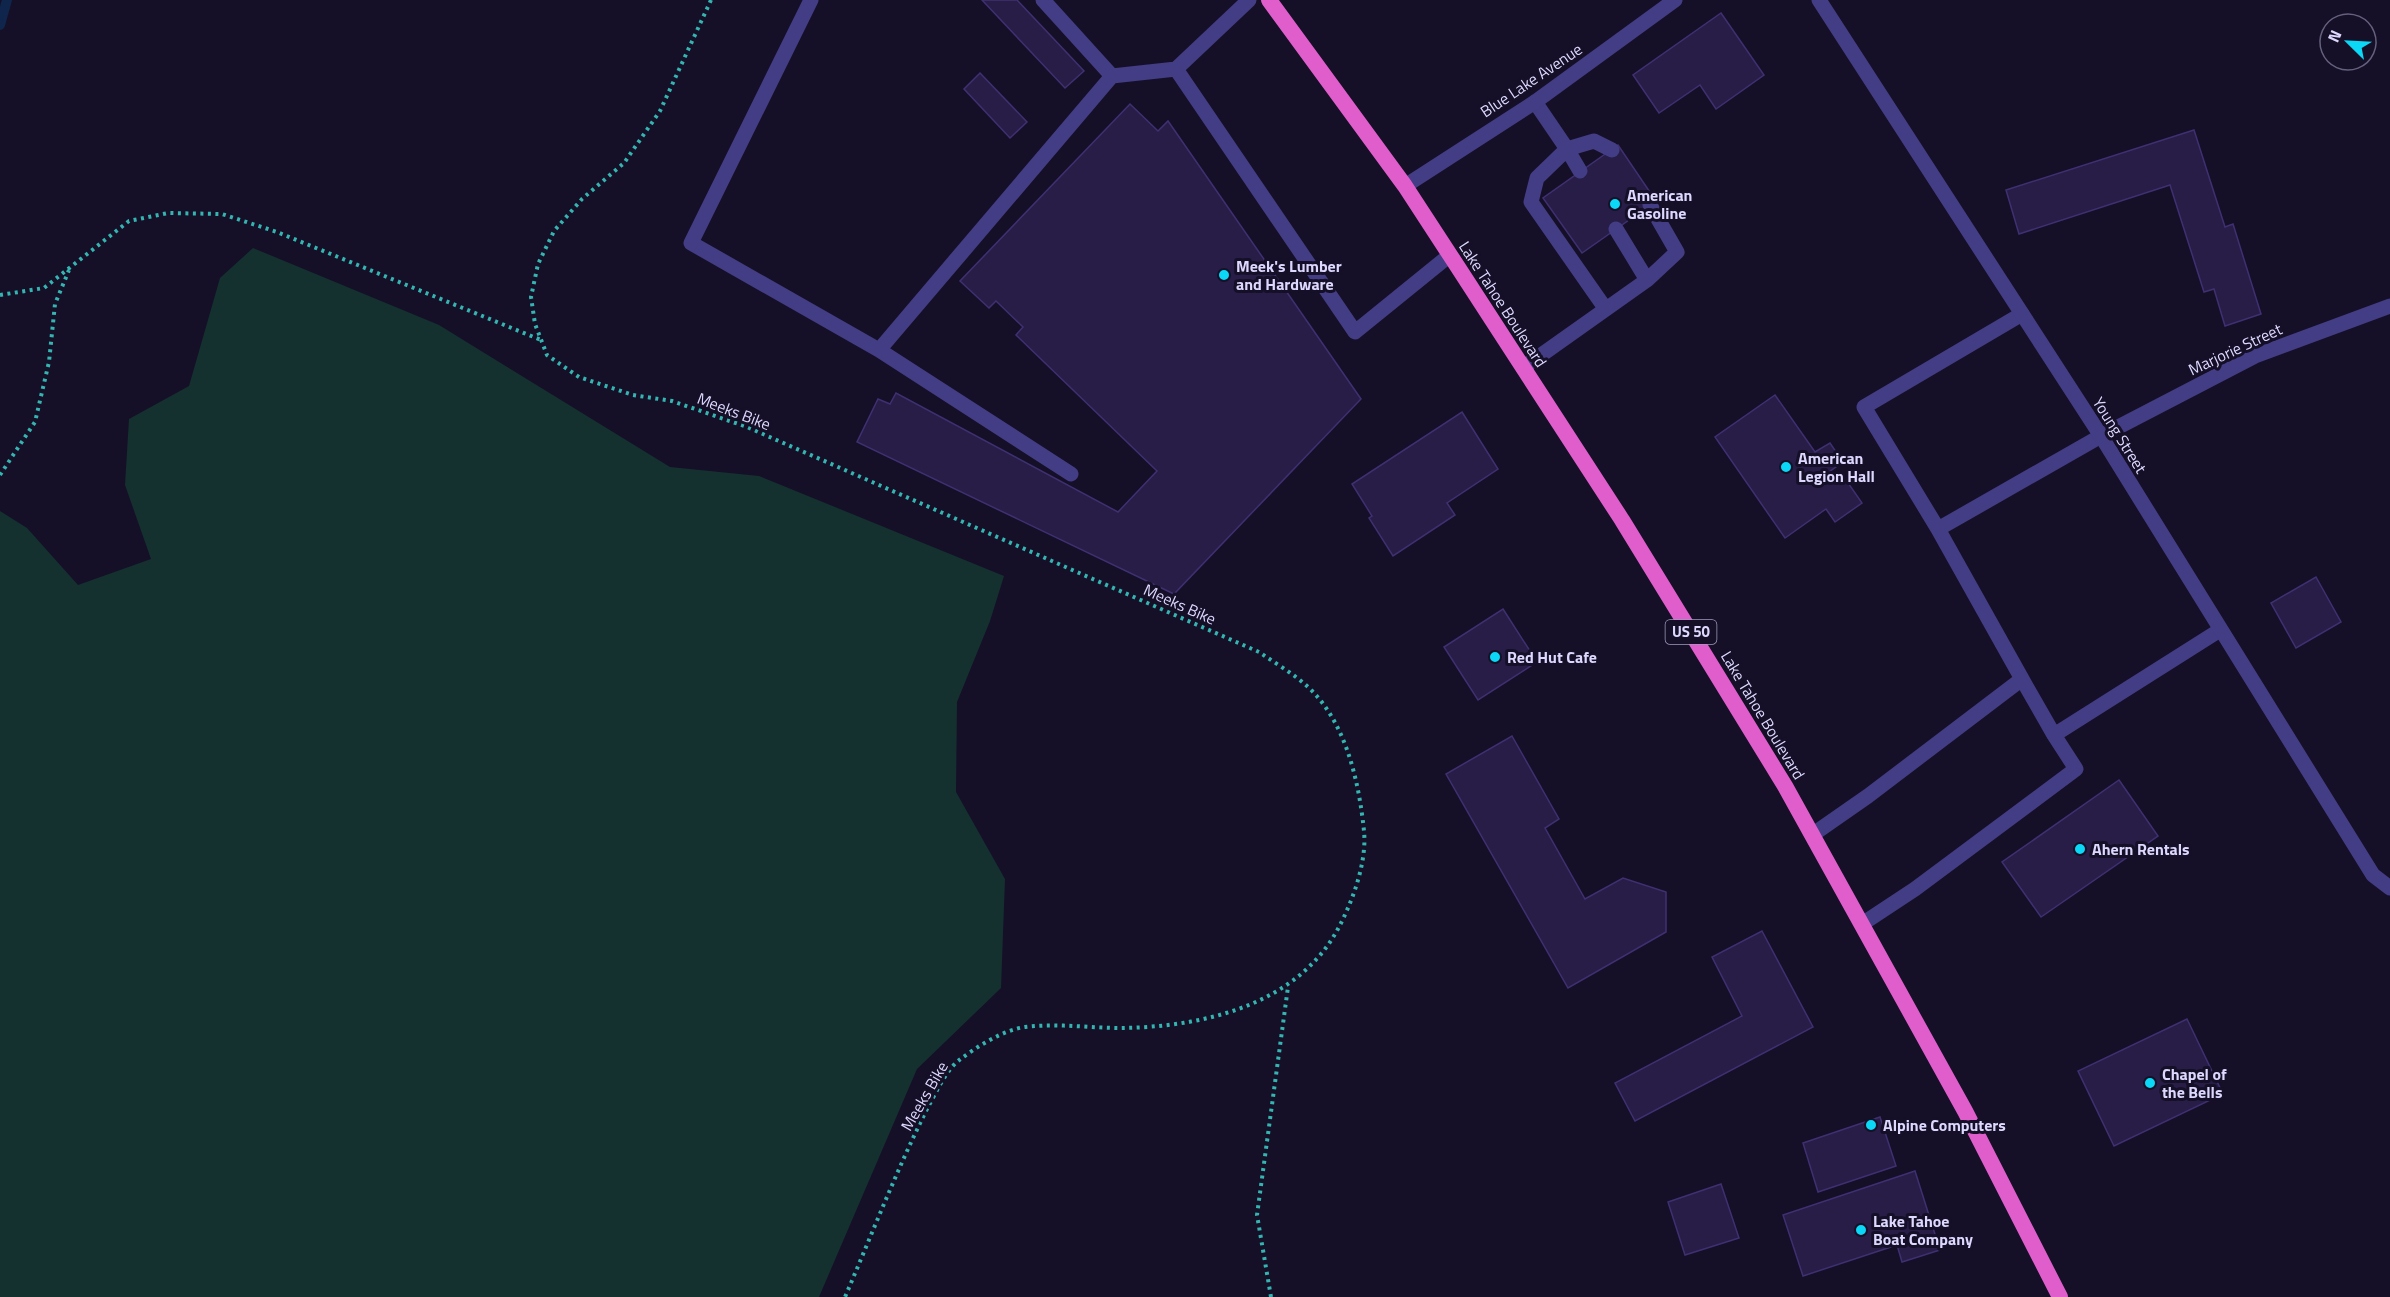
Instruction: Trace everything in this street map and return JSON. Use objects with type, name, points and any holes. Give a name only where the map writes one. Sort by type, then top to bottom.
[{"type":"highway","name":"Lake Tahoe Boulevard","points":[[1269,0],[1405,186],[1622,520],[1785,786],[1965,1111],[2060,1297]]},
{"type":"street","points":[[811,0],[691,243],[879,350],[1071,474]]},
{"type":"street","points":[[1043,0],[1113,76]]},
{"type":"street","points":[[879,350],[1113,76],[1176,69],[1249,0]]},
{"type":"street","name":"Blue Lake Avenue","points":[[1405,186],[1535,102],[1675,0]]},
{"type":"street","name":"Young Street","points":[[1819,0],[2100,436],[2373,875],[2390,888]]},
{"type":"street","points":[[1176,69],[1355,332],[1450,255]]},
{"type":"street","points":[[1535,102],[1580,171]]},
{"type":"street","points":[[1605,308],[1531,202],[1537,178],[1567,149],[1594,141],[1612,150]]},
{"type":"street","points":[[1523,368],[1647,279],[1677,252],[1650,205]]},
{"type":"street","points":[[1616,229],[1647,279]]},
{"type":"street","name":"Marjorie Street","points":[[1938,529],[2100,436],[2255,356],[2390,306]]},
{"type":"street","points":[[1862,924],[1915,889],[2076,769],[2022,679],[1938,529],[1864,407],[2022,314]]},
{"type":"street","points":[[2055,735],[2220,630]]},
{"type":"street","points":[[1812,835],[1868,796],[2022,679]]},
{"type":"path","name":"Meeks Bike","points":[[711,0],[660,111],[624,164],[582,199],[554,231],[538,264],[531,297],[535,324],[547,355],[579,377],[633,395],[672,401],[747,427],[1259,652],[1309,688],[1332,718],[1348,753],[1361,804],[1365,843],[1350,904],[1327,949],[1288,987],[1243,1008],[1196,1021],[1125,1028],[1024,1027],[993,1038],[956,1062],[938,1089],[914,1134],[845,1297]]},
{"type":"path","points":[[0,295],[44,288],[129,221],[168,213],[222,214],[277,232],[541,340]]},
{"type":"path","points":[[0,475],[35,422],[49,362],[55,304],[69,269]]},
{"type":"path","points":[[1271,1297],[1257,1215],[1288,987]]},
{"type":"green space","points":[[253,248],[439,325],[670,467],[759,476],[1004,576],[990,621],[957,702],[956,792],[1005,879],[1001,988],[917,1069],[819,1297],[0,1297],[0,511],[27,528],[78,585],[151,559],[125,485],[129,419],[189,386],[220,278]]},
{"type":"building","points":[[982,0],[1017,0],[1084,71],[1065,88]]},
{"type":"building","points":[[1721,13],[1764,75],[1716,109],[1700,85],[1659,113],[1633,75]]},
{"type":"building","points":[[980,73],[1027,122],[1010,138],[964,89]]},
{"type":"building","points":[[1130,104],[1158,131],[1168,121],[1361,399],[1174,594],[857,442],[878,399],[890,404],[896,393],[1118,512],[1157,471],[1016,335],[1023,327],[996,301],[989,308],[960,281]]},
{"type":"building","points":[[2194,130],[2225,227],[2233,224],[2261,314],[2225,326],[2214,289],[2204,292],[2170,185],[2019,234],[2006,190]]},
{"type":"building","points":[[1618,145],[1656,201],[1582,253],[1543,198]]},
{"type":"building","name":"American Legion Hall","points":[[1775,395],[1815,452],[1830,443],[1843,462],[1829,472],[1836,483],[1844,477],[1862,503],[1835,522],[1826,509],[1785,538],[1715,437]]},
{"type":"building","points":[[1462,412],[1498,469],[1447,503],[1455,515],[1393,556],[1369,518],[1372,516],[1352,484]]},
{"type":"building","points":[[2316,577],[2341,622],[2296,648],[2271,603]]},
{"type":"building","points":[[1503,609],[1537,662],[1478,700],[1444,647]]},
{"type":"building","points":[[1512,736],[1559,819],[1545,828],[1585,899],[1623,878],[1666,892],[1666,932],[1568,988],[1446,774]]},
{"type":"building","name":"Ahern Rentals","points":[[2119,780],[2158,836],[2041,917],[2002,862]]},
{"type":"building","points":[[1762,931],[1813,1027],[1635,1121],[1615,1083],[1742,1016],[1712,957]]},
{"type":"building","name":"Chapel of the Bells","points":[[2187,1019],[2223,1094],[2114,1146],[2078,1071]]},
{"type":"building","points":[[1880,1117],[1896,1166],[1818,1192],[1803,1143]]},
{"type":"building","name":"Lake Tahoe Boat Company","points":[[1915,1171],[1940,1250],[1902,1262],[1897,1245],[1803,1276],[1783,1215]]},
{"type":"building","points":[[1721,1184],[1739,1238],[1685,1255],[1668,1202]]},
{"type":"waterway","points":[[0,25],[7,0]]},
{"type":"place","name":"American Gasoline","points":[[1615,204]]},
{"type":"place","name":"Meek's Lumber and Hardware","points":[[1224,275]]},
{"type":"place","name":"American Legion Hall","points":[[1786,467]]},
{"type":"place","name":"Red Hut Cafe","points":[[1495,657]]},
{"type":"place","name":"Ahern Rentals","points":[[2080,849]]},
{"type":"place","name":"Chapel of the Bells","points":[[2150,1083]]},
{"type":"place","name":"Alpine Computers","points":[[1871,1125]]},
{"type":"place","name":"Lake Tahoe Boat Company","points":[[1861,1230]]}]
